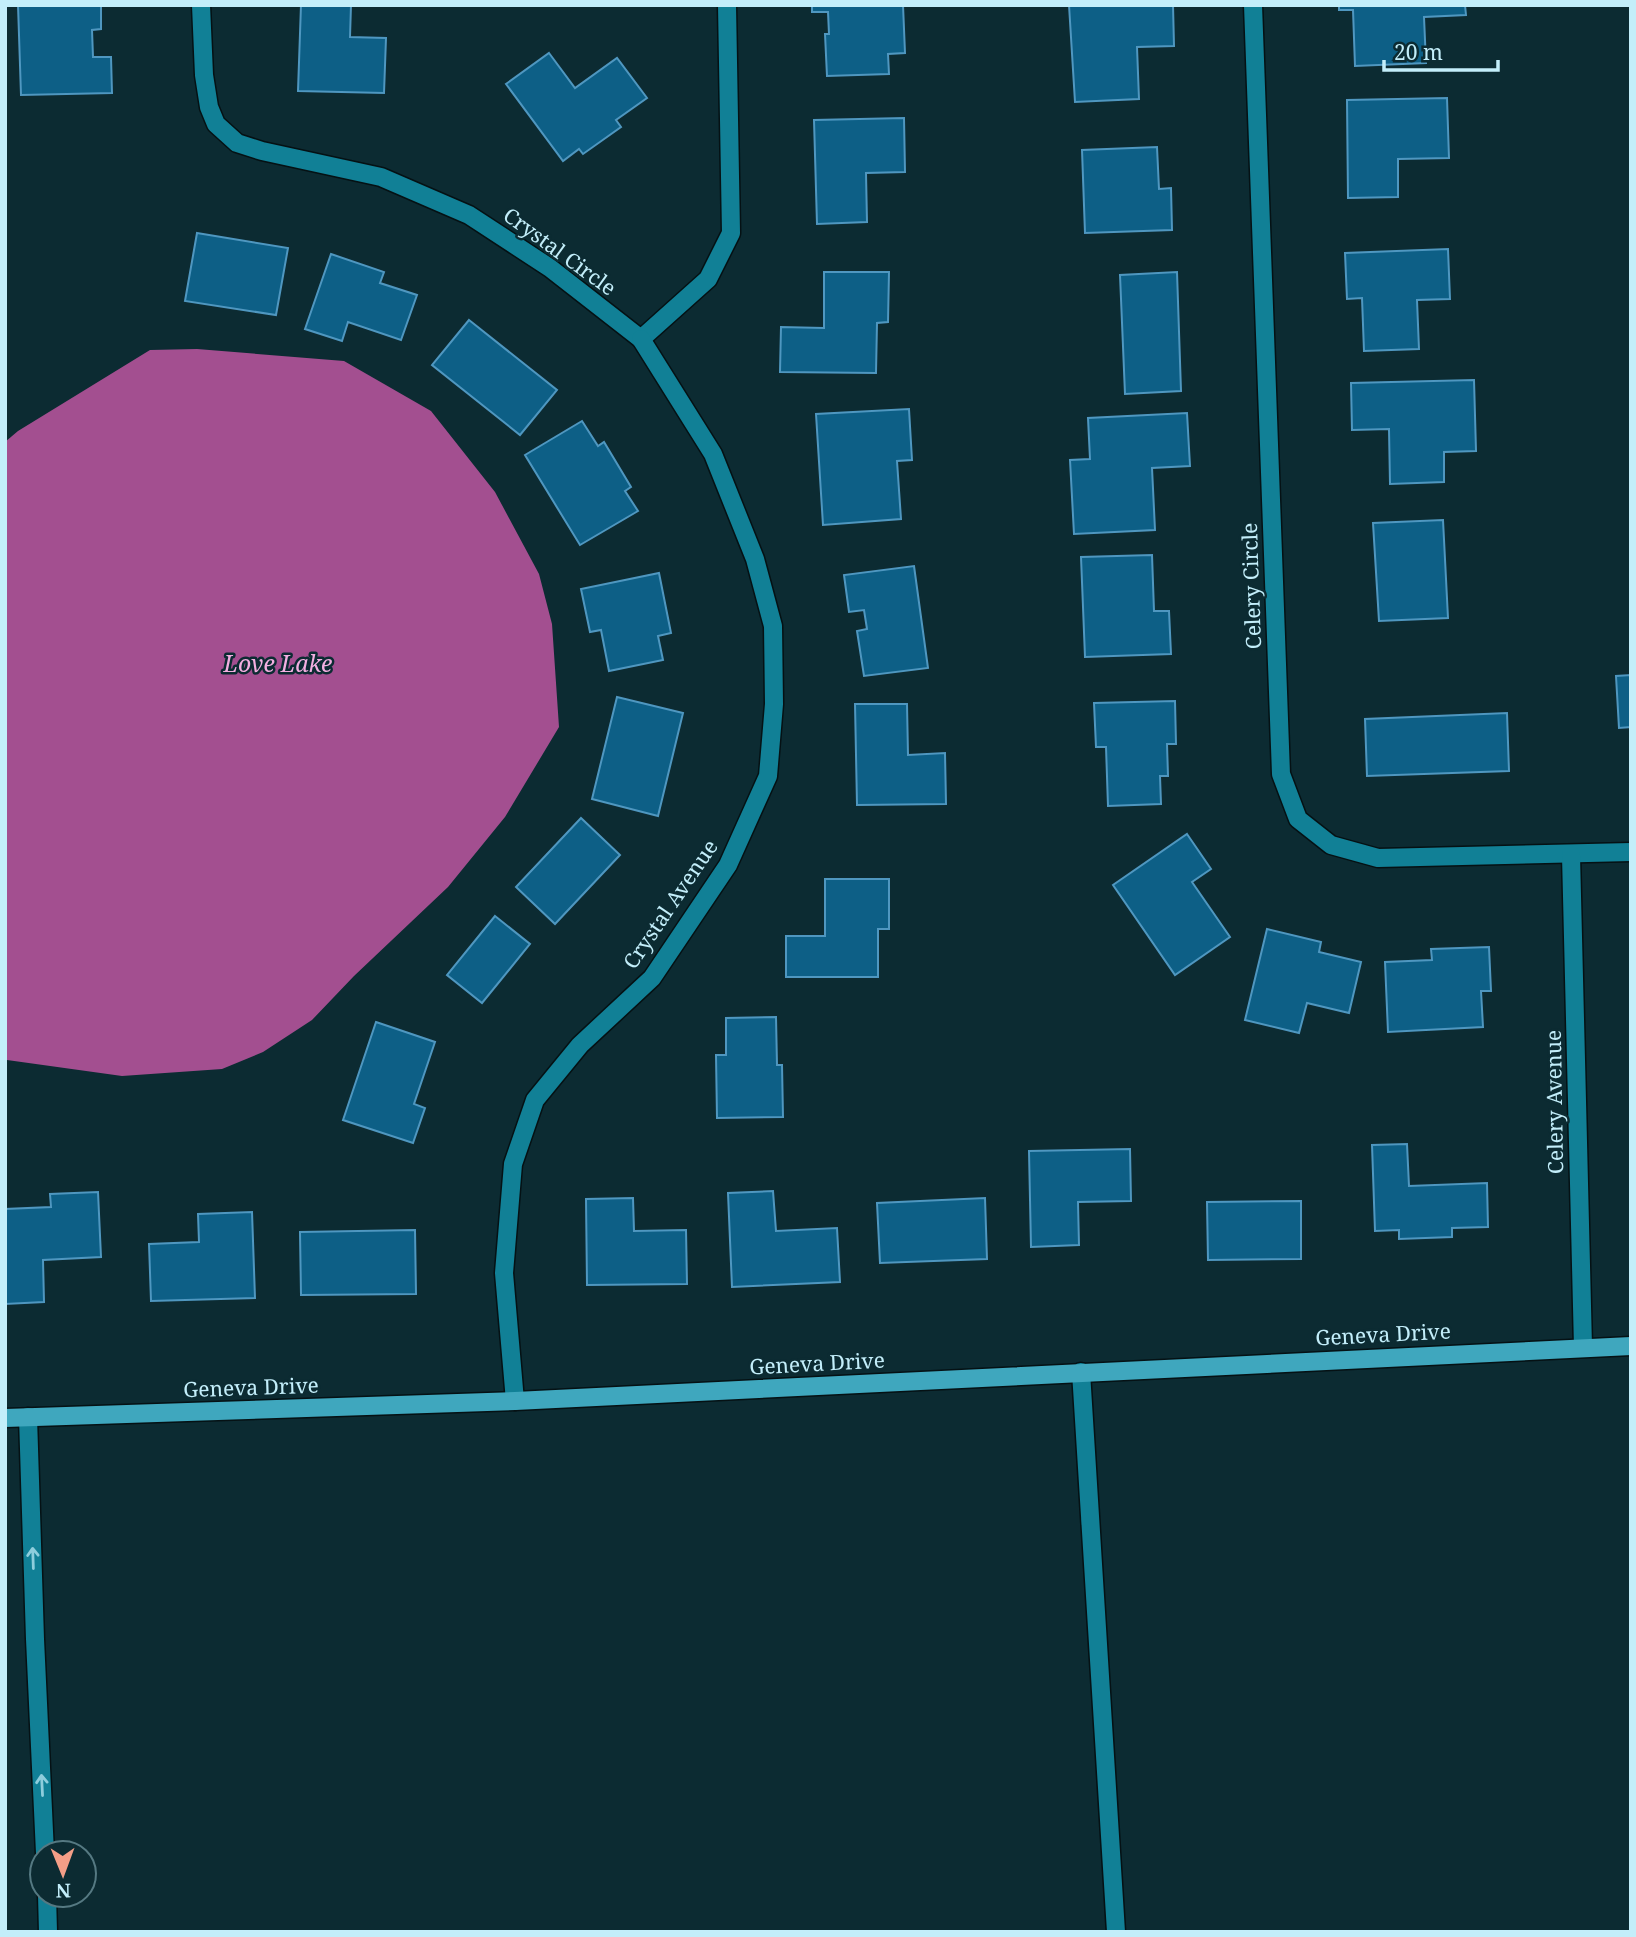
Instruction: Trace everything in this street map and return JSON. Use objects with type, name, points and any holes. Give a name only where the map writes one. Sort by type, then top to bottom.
[{"type":"main road","name":"Geneva Drive","points":[[5,1418],[514,1401],[1631,1346]]},
{"type":"street","name":"Crystal Circle","points":[[201,5],[204,75],[209,107],[216,124],[237,143],[381,177],[469,215],[551,268],[641,339]]},
{"type":"street","points":[[641,339],[708,279],[731,233],[727,5]]},
{"type":"street","name":"Celery Circle","points":[[1253,5],[1281,774],[1298,819],[1331,845],[1378,858],[1631,852]]},
{"type":"street","name":"Crystal Avenue","points":[[514,1401],[504,1273],[513,1164],[536,1100],[580,1045],[652,978],[728,865],[768,776],[774,704],[773,626],[755,559],[713,454],[641,339]]},
{"type":"street","name":"Celery Avenue","points":[[1571,855],[1583,1347]]},
{"type":"street","points":[[1080,1372],[1116,1932]]},
{"type":"street","points":[[28,1417],[45,1839]]},
{"type":"street","points":[[47,1909],[48,1932]]},
{"type":"water","name":"Love Lake","points":[[197,349],[344,361],[431,411],[495,492],[539,574],[552,624],[559,727],[505,817],[448,887],[312,1020],[263,1052],[222,1069],[122,1076],[7,1060],[5,442],[18,431],[150,350]]},
{"type":"building","points":[[18,5],[101,5],[101,29],[92,30],[93,57],[111,57],[112,93],[21,95]]},
{"type":"building","points":[[301,5],[351,5],[350,37],[386,38],[384,93],[298,91]]},
{"type":"building","points":[[812,5],[903,5],[905,53],[888,54],[889,74],[827,76],[825,34],[829,34],[828,12],[812,12]]},
{"type":"building","points":[[1069,5],[1173,5],[1174,46],[1137,47],[1139,99],[1075,102]]},
{"type":"building","points":[[1339,5],[1465,5],[1466,15],[1424,17],[1426,63],[1355,66],[1353,10],[1339,10]]},
{"type":"building","points":[[549,53],[575,88],[617,58],[647,98],[616,120],[621,127],[583,154],[579,149],[563,161],[506,84]]},
{"type":"building","points":[[1447,98],[1449,158],[1398,159],[1398,197],[1348,198],[1347,100]]},
{"type":"building","points":[[904,118],[905,172],[866,173],[867,222],[817,224],[814,120]]},
{"type":"building","points":[[1157,147],[1159,189],[1171,188],[1172,230],[1085,233],[1082,150]]},
{"type":"building","points":[[197,233],[288,248],[276,315],[185,301]]},
{"type":"building","points":[[1448,249],[1450,299],[1417,300],[1419,349],[1364,351],[1362,298],[1347,299],[1345,253]]},
{"type":"building","points":[[331,254],[384,272],[380,283],[417,295],[401,340],[348,322],[342,341],[305,329]]},
{"type":"building","points":[[824,272],[889,272],[888,322],[877,323],[876,373],[780,372],[781,327],[824,328]]},
{"type":"building","points":[[1177,272],[1181,391],[1125,394],[1120,275]]},
{"type":"building","points":[[469,320],[557,390],[520,435],[432,365]]},
{"type":"building","points":[[1474,380],[1476,451],[1444,452],[1444,482],[1390,484],[1389,429],[1352,430],[1351,383]]},
{"type":"building","points":[[909,409],[912,460],[897,461],[901,519],[823,525],[816,414]]},
{"type":"building","points":[[1187,413],[1190,466],[1152,468],[1155,530],[1074,534],[1070,460],[1090,459],[1088,418]]},
{"type":"building","points":[[582,421],[598,446],[604,442],[631,487],[625,491],[638,511],[580,545],[525,455]]},
{"type":"building","points":[[1443,520],[1448,618],[1379,621],[1373,523]]},
{"type":"building","points":[[1152,555],[1154,611],[1169,611],[1171,654],[1085,657],[1081,557]]},
{"type":"building","points":[[914,566],[928,668],[864,676],[857,631],[867,629],[864,610],[849,612],[844,575]]},
{"type":"building","points":[[659,573],[671,633],[658,636],[663,660],[609,671],[601,630],[590,632],[581,589]]},
{"type":"building","points":[[1631,675],[1631,727],[1619,728],[1616,676]]},
{"type":"building","points":[[617,697],[683,713],[658,816],[592,799]]},
{"type":"building","points":[[1175,701],[1176,744],[1167,744],[1168,776],[1160,776],[1161,804],[1108,806],[1106,747],[1096,747],[1094,703]]},
{"type":"building","points":[[855,704],[907,704],[908,755],[945,753],[946,804],[857,805]]},
{"type":"building","points":[[1507,713],[1509,771],[1367,776],[1365,719]]},
{"type":"building","points":[[581,818],[620,855],[555,924],[516,887]]},
{"type":"building","points":[[1187,834],[1211,869],[1192,882],[1230,937],[1175,975],[1113,885]]},
{"type":"building","points":[[825,879],[889,879],[889,929],[878,929],[878,977],[786,977],[786,936],[825,936]]},
{"type":"building","points":[[495,916],[530,944],[482,1003],[447,975]]},
{"type":"building","points":[[1267,929],[1321,942],[1319,952],[1361,962],[1349,1013],[1307,1003],[1299,1033],[1245,1020]]},
{"type":"building","points":[[1489,947],[1491,991],[1481,991],[1483,1027],[1388,1032],[1385,962],[1432,960],[1431,949]]},
{"type":"building","points":[[776,1017],[777,1065],[782,1065],[783,1117],[717,1118],[716,1055],[726,1055],[726,1018]]},
{"type":"building","points":[[376,1022],[435,1042],[414,1104],[425,1108],[413,1143],[343,1120]]},
{"type":"building","points":[[1407,1144],[1409,1186],[1487,1183],[1488,1227],[1452,1228],[1452,1237],[1399,1239],[1399,1230],[1375,1231],[1372,1145]]},
{"type":"building","points":[[1130,1149],[1131,1201],[1078,1202],[1079,1245],[1031,1247],[1029,1151]]},
{"type":"building","points":[[773,1191],[776,1231],[837,1228],[840,1282],[732,1287],[728,1193]]},
{"type":"building","points":[[98,1192],[101,1257],[43,1260],[44,1302],[5,1304],[5,1209],[51,1207],[50,1194]]},
{"type":"building","points":[[633,1198],[634,1231],[686,1230],[687,1284],[587,1285],[586,1199]]},
{"type":"building","points":[[985,1198],[987,1259],[880,1263],[877,1203]]},
{"type":"building","points":[[1301,1201],[1301,1259],[1208,1260],[1207,1202]]},
{"type":"building","points":[[252,1212],[255,1298],[151,1301],[149,1244],[199,1242],[198,1214]]},
{"type":"building","points":[[415,1230],[416,1294],[301,1295],[300,1232]]}]
